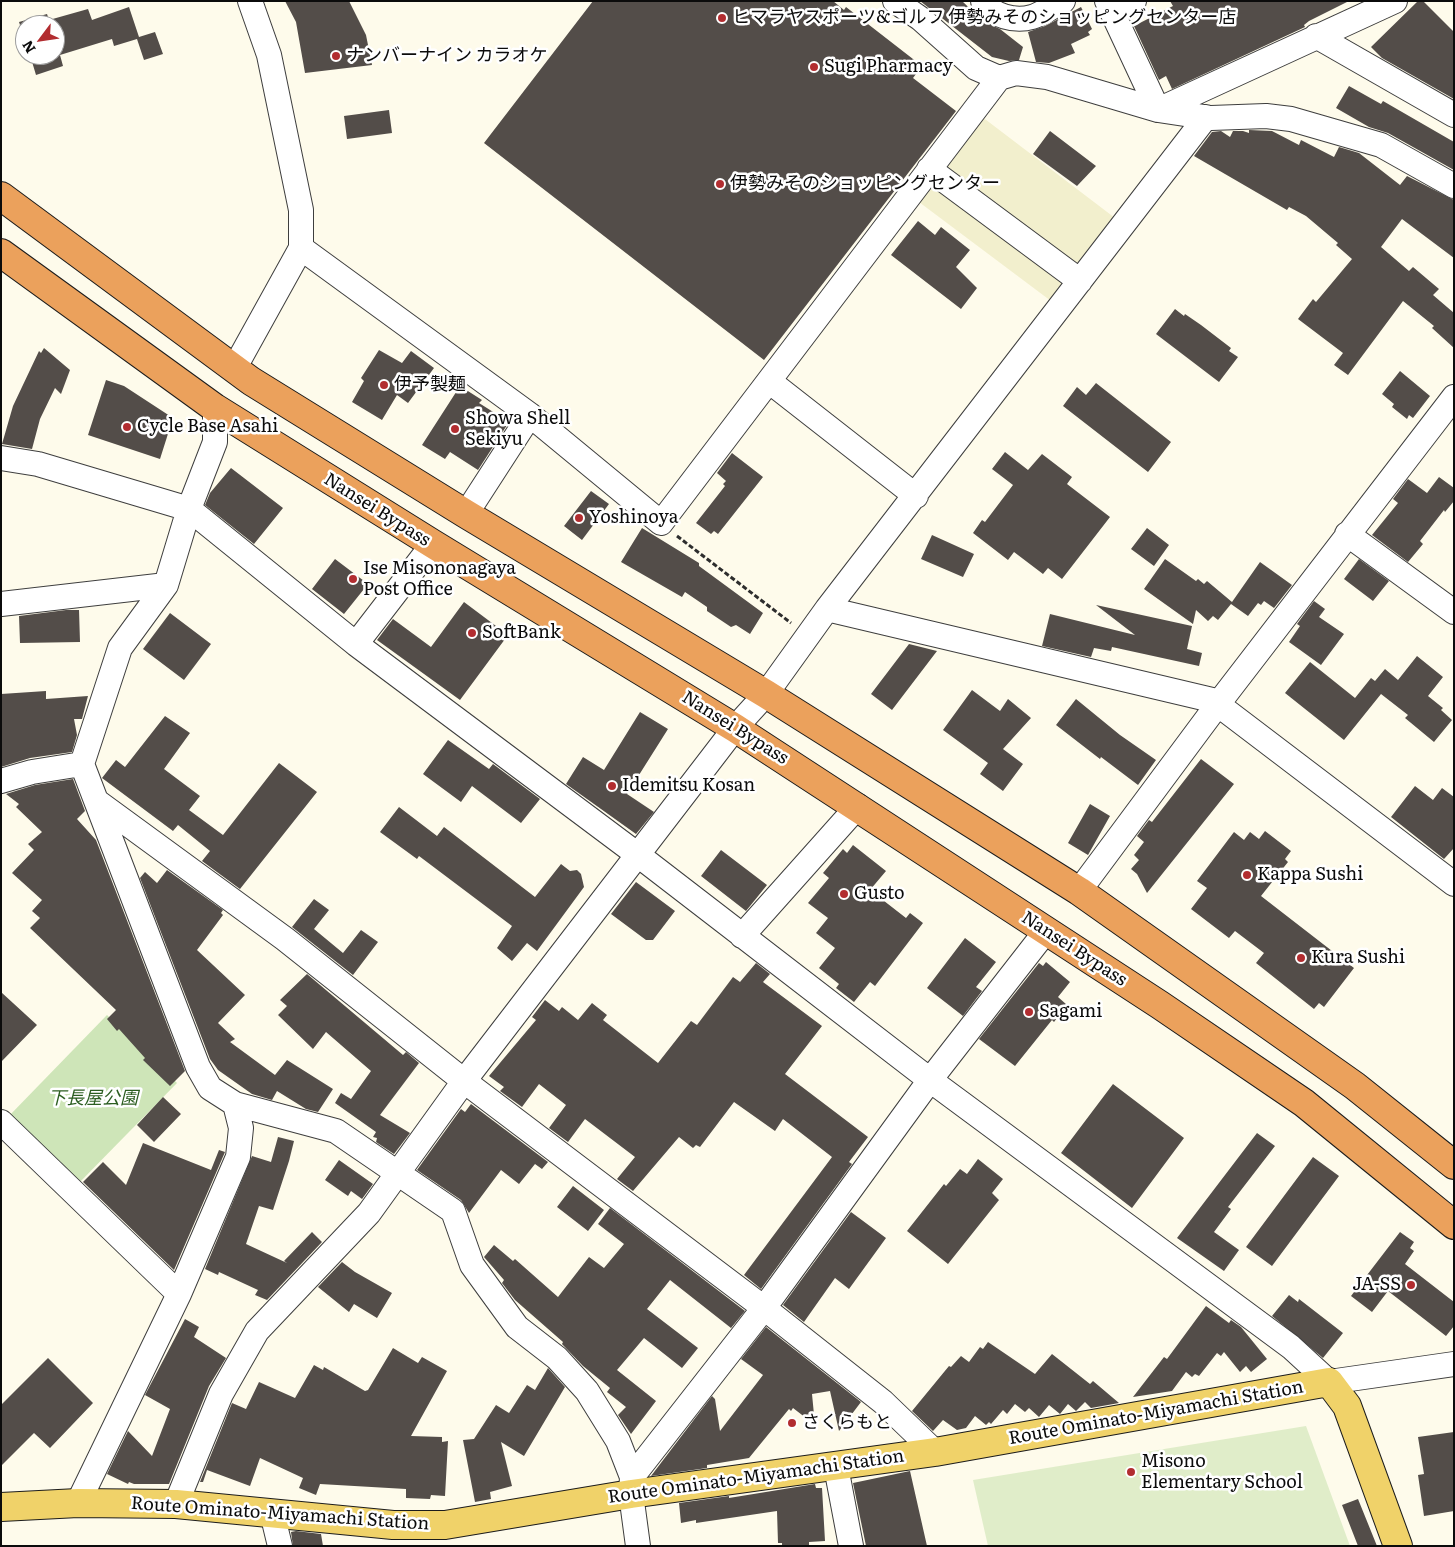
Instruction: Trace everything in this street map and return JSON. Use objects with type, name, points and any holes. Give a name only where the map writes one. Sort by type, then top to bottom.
[{"type":"highway","points":[[1,196],[234,369],[466,514],[766,694],[1079,891],[1355,1086],[1454,1166]]},
{"type":"highway","name":"Nansei Bypass","points":[[1,253],[214,408],[735,728],[858,806],[1160,1005],[1304,1103],[1454,1225]]},
{"type":"main road","name":"Route Ominato-Miyamachi Station","points":[[1,1507],[78,1504],[176,1504],[393,1525],[445,1525],[632,1485],[836,1467],[935,1452],[1329,1382],[1347,1406],[1398,1546]]},
{"type":"street","points":[[234,369],[301,248],[301,210],[269,55],[250,1]]},
{"type":"street","points":[[895,1],[921,19],[976,68],[998,78],[1016,74],[1047,77],[1158,110],[1206,117],[1266,116],[1291,119],[1381,145],[1454,186]]},
{"type":"street","points":[[982,1],[995,14],[1020,18],[1031,17],[1063,1]]},
{"type":"street","points":[[1134,1],[1109,6],[1158,110]]},
{"type":"street","points":[[1158,110],[1395,1]]},
{"type":"street","points":[[1316,36],[1454,115]]},
{"type":"street","points":[[301,248],[530,415],[661,524],[998,78]]},
{"type":"street","points":[[176,1504],[221,1394],[257,1331],[369,1213],[464,1081],[735,728],[766,694],[827,609],[916,496],[1206,117]]},
{"type":"street","points":[[929,169],[1080,281]]},
{"type":"street","points":[[769,381],[916,496]]},
{"type":"street","points":[[1079,891],[1347,534],[1454,397]]},
{"type":"street","points":[[214,408],[215,442],[189,509],[166,585],[120,648],[82,764],[99,803],[198,1067],[210,1088],[235,1104],[336,1131],[396,1174],[454,1211],[472,1265],[517,1327],[557,1358],[587,1391],[618,1441],[632,1485],[638,1546]]},
{"type":"street","points":[[466,514],[530,415]]},
{"type":"street","points":[[1,458],[38,464],[189,509],[356,644],[638,855],[930,1080],[1291,1347],[1329,1382],[1454,1364]]},
{"type":"street","points":[[1347,534],[1454,612]]},
{"type":"street","points":[[356,644],[433,544]]},
{"type":"street","points":[[1,604],[166,585]]},
{"type":"street","points":[[827,609],[1212,700],[1451,875]]},
{"type":"street","points":[[1,781],[32,772],[82,764]]},
{"type":"street","points":[[99,803],[285,939],[464,1081],[764,1308],[883,1402],[935,1452]]},
{"type":"street","points":[[742,936],[858,806]]},
{"type":"street","points":[[632,1485],[930,1080],[1046,931]]},
{"type":"street","points":[[78,1504],[179,1294],[238,1157],[240,1128],[235,1104]]},
{"type":"street","points":[[1,1122],[179,1294]]},
{"type":"street","points":[[836,1467],[851,1546]]},
{"type":"street","points":[[272,1512],[280,1546]]},
{"type":"path","points":[[661,524],[808,636]]},
{"type":"shaded area","points":[[977,113],[1115,218],[1071,273],[936,169]]},
{"type":"shaded area","points":[[931,175],[1068,281],[1051,301],[915,199]]},
{"type":"green space","name":"下長屋公園","points":[[107,1015],[177,1083],[77,1185],[8,1117]]},
{"type":"green space","name":"Misono Elementary School","points":[[1306,1426],[1350,1546],[988,1546],[973,1480]]},
{"type":"building","points":[[285,1],[349,1],[366,35],[372,65],[305,73],[296,22]]},
{"type":"building","name":"伊勢みそのショッピングセンター","points":[[593,1],[833,1],[844,10],[846,7],[922,66],[913,78],[956,111],[764,360],[484,143]]},
{"type":"building","points":[[920,1],[962,1],[983,21],[1000,29],[1023,47],[1019,60],[1009,61],[992,57]]},
{"type":"building","points":[[1170,1],[1349,1],[1309,21],[1304,25],[1305,27],[1172,89],[1166,76],[1159,80],[1134,26],[1173,6]]},
{"type":"building","points":[[1418,1],[1423,1],[1454,32],[1454,99],[1382,58],[1371,47]]},
{"type":"building","points":[[129,7],[139,37],[155,32],[163,54],[144,60],[137,39],[114,46],[112,39],[65,53],[65,15],[88,9],[92,20]]},
{"type":"building","points":[[1081,7],[1092,29],[1088,32],[1090,35],[1071,44],[1075,53],[1049,63],[1036,62],[1028,32],[1045,26]]},
{"type":"building","points":[[33,65],[63,65],[63,66],[36,75]]},
{"type":"building","points":[[1349,86],[1381,104],[1383,101],[1454,142],[1454,170],[1388,133],[1369,127],[1336,108]]},
{"type":"building","points":[[389,110],[392,133],[347,139],[344,116]]},
{"type":"building","points":[[1249,130],[1272,131],[1299,145],[1301,140],[1334,157],[1339,147],[1359,153],[1400,185],[1407,176],[1454,200],[1454,258],[1402,219],[1381,247],[1409,271],[1413,267],[1439,289],[1433,295],[1454,313],[1454,348],[1432,328],[1434,326],[1403,301],[1348,375],[1334,365],[1343,353],[1298,319],[1313,299],[1316,302],[1352,259],[1336,245],[1338,243],[1306,216],[1289,207],[1287,210],[1194,156],[1212,132],[1221,131],[1230,137],[1233,131],[1249,133]]},
{"type":"building","points":[[1050,131],[1096,166],[1077,186],[1033,154]]},
{"type":"building","points":[[918,221],[935,235],[941,227],[970,250],[956,267],[977,288],[961,309],[891,255]]},
{"type":"building","points":[[1175,309],[1201,325],[1231,348],[1229,351],[1238,357],[1219,382],[1156,334]]},
{"type":"building","points":[[44,348],[70,370],[61,394],[55,388],[40,419],[32,449],[2,444],[13,406],[39,351],[41,353]]},
{"type":"building","name":"伊予製麺","points":[[379,350],[402,363],[411,351],[434,368],[408,403],[397,395],[382,420],[352,402],[364,381],[361,378]]},
{"type":"building","points":[[1400,371],[1430,396],[1413,418],[1409,415],[1407,419],[1392,407],[1394,404],[1382,394]]},
{"type":"building","points":[[106,380],[124,386],[173,418],[160,459],[88,435]]},
{"type":"building","points":[[1096,383],[1171,442],[1148,472],[1063,406],[1077,387],[1086,395]]},
{"type":"building","points":[[460,386],[482,400],[479,403],[509,422],[478,470],[450,452],[445,459],[422,445]]},
{"type":"building","points":[[1005,452],[1028,470],[1042,454],[1072,477],[1067,484],[1110,517],[1062,579],[1048,568],[1043,574],[1014,552],[1008,560],[973,533],[982,520],[985,522],[1013,485],[992,469]]},
{"type":"building","points":[[732,453],[763,477],[718,534],[714,531],[711,534],[696,523],[725,486],[723,484],[726,481],[717,473]]},
{"type":"building","points":[[231,468],[283,508],[254,544],[205,505],[210,493]]},
{"type":"building","points":[[1439,477],[1454,488],[1454,501],[1445,512],[1444,510],[1420,541],[1423,544],[1408,562],[1372,535],[1398,503],[1393,499],[1408,479],[1427,493]]},
{"type":"building","points":[[591,491],[609,504],[582,540],[564,526]]},
{"type":"building","points":[[642,528],[699,563],[699,566],[763,613],[750,634],[736,625],[731,627],[707,611],[707,607],[685,592],[682,597],[621,562]]},
{"type":"building","points":[[1147,528],[1169,545],[1154,566],[1131,549]]},
{"type":"building","points":[[932,535],[974,554],[963,577],[921,559]]},
{"type":"building","points":[[335,559],[368,584],[344,614],[312,589]]},
{"type":"building","points":[[1165,559],[1196,581],[1198,579],[1204,584],[1207,581],[1232,602],[1260,562],[1292,585],[1274,608],[1264,601],[1261,605],[1258,603],[1248,616],[1231,604],[1218,620],[1213,616],[1208,621],[1196,610],[1193,624],[1144,589]]},
{"type":"building","points":[[1359,559],[1389,581],[1373,601],[1344,579]]},
{"type":"building","points":[[1314,601],[1325,609],[1319,617],[1344,634],[1321,665],[1289,642],[1300,626],[1297,624]]},
{"type":"building","points":[[464,602],[508,635],[460,700],[377,640],[393,619],[431,647]]},
{"type":"building","points":[[1096,605],[1192,626],[1187,649],[1202,653],[1199,666],[1112,647],[1111,651],[1094,648],[1091,657],[1042,646],[1050,614],[1135,635]]},
{"type":"building","points":[[79,610],[80,642],[20,643],[19,616]]},
{"type":"building","points":[[170,613],[211,644],[184,680],[143,649]]},
{"type":"building","points":[[909,644],[937,651],[892,710],[871,694]]},
{"type":"building","points":[[1417,656],[1443,677],[1428,696],[1443,708],[1441,710],[1452,720],[1434,742],[1405,718],[1408,715],[1381,694],[1344,740],[1285,693],[1310,662],[1355,698],[1371,678],[1375,681],[1385,669],[1398,680]]},
{"type":"building","points":[[972,690],[1000,711],[1008,699],[1031,718],[1003,749],[1023,764],[1003,791],[980,774],[988,763],[943,730]]},
{"type":"building","points":[[46,691],[46,699],[88,696],[82,719],[74,719],[77,735],[72,752],[30,758],[1,767],[1,694]]},
{"type":"building","points":[[1076,699],[1120,735],[1156,760],[1138,785],[1056,725]]},
{"type":"building","points":[[640,712],[668,729],[627,794],[654,812],[636,834],[566,784],[583,757],[604,770]]},
{"type":"building","points":[[165,716],[190,733],[164,769],[200,796],[189,810],[223,835],[279,763],[317,792],[240,889],[202,861],[210,851],[178,825],[173,831],[102,778],[116,760],[125,767]]},
{"type":"building","points":[[448,740],[489,769],[493,764],[540,799],[521,823],[472,786],[461,802],[423,774]]},
{"type":"building","points":[[1201,759],[1234,784],[1147,893],[1137,874],[1131,869],[1139,860],[1134,855],[1144,842],[1137,836],[1149,820],[1152,822]]},
{"type":"building","points":[[73,779],[85,811],[77,819],[96,840],[185,1071],[170,1086],[143,1060],[145,1058],[119,1029],[117,1031],[107,1019],[116,1010],[30,928],[40,918],[32,911],[42,900],[12,873],[34,850],[28,844],[42,832],[16,807],[19,804],[6,794],[35,785]]},
{"type":"building","points":[[1415,786],[1433,800],[1442,788],[1454,797],[1454,848],[1444,859],[1391,817]]},
{"type":"building","points":[[1090,804],[1110,816],[1088,855],[1068,843]]},
{"type":"building","points":[[399,807],[437,836],[444,827],[535,897],[561,864],[570,871],[577,870],[581,874],[584,887],[537,951],[527,943],[512,961],[497,948],[512,926],[419,856],[417,859],[380,832]]},
{"type":"building","points":[[1265,831],[1291,851],[1285,859],[1288,862],[1261,896],[1354,968],[1324,1007],[1319,1003],[1314,1009],[1256,963],[1264,953],[1235,931],[1229,938],[1191,909],[1207,888],[1197,881],[1234,832],[1244,840],[1250,832],[1259,839]]},
{"type":"building","points":[[853,845],[886,871],[870,890],[906,918],[910,913],[923,923],[875,986],[870,982],[854,1002],[836,988],[839,984],[819,968],[835,948],[816,933],[828,918],[808,903],[829,878],[823,873],[843,849],[847,853]]},
{"type":"building","points":[[721,850],[767,885],[746,911],[701,876]]},
{"type":"building","points":[[167,870],[223,910],[221,913],[223,915],[197,950],[245,995],[218,1023],[235,1039],[230,1042],[275,1075],[287,1060],[333,1089],[318,1112],[306,1109],[277,1091],[272,1100],[252,1094],[218,1070],[210,1059],[140,878],[145,872],[157,883]]},
{"type":"building","points":[[636,882],[675,911],[653,940],[646,940],[611,914]]},
{"type":"building","points":[[314,899],[329,910],[314,929],[343,953],[361,930],[378,942],[353,975],[292,927]]},
{"type":"building","points":[[965,938],[996,962],[976,987],[982,991],[963,1016],[927,988]]},
{"type":"building","name":"Sagami","points":[[1046,962],[1070,982],[1058,997],[1067,1005],[1054,1022],[1052,1020],[1015,1066],[979,1039],[1039,963],[1043,966]]},
{"type":"building","points":[[756,963],[770,974],[763,982],[822,1026],[785,1074],[868,1137],[849,1162],[852,1164],[761,1289],[744,1275],[832,1157],[783,1119],[775,1131],[734,1102],[700,1147],[696,1145],[693,1148],[679,1137],[633,1191],[617,1179],[635,1157],[585,1119],[568,1142],[549,1128],[566,1105],[539,1084],[522,1107],[500,1091],[504,1087],[489,1076],[536,1020],[532,1017],[545,1000],[559,1011],[562,1007],[578,1020],[592,1003],[607,1015],[603,1020],[658,1063],[691,1021],[697,1025],[733,977],[740,982]]},
{"type":"building","points":[[307,974],[403,1055],[406,1052],[419,1063],[380,1115],[410,1133],[394,1154],[376,1142],[377,1138],[373,1137],[376,1132],[335,1103],[341,1093],[351,1099],[371,1071],[326,1032],[313,1049],[278,1015],[287,1006],[280,1000]]},
{"type":"building","points":[[1,992],[37,1025],[1,1062]]},
{"type":"building","points":[[1113,1084],[1184,1138],[1132,1208],[1061,1153]]},
{"type":"building","points":[[163,1097],[181,1114],[154,1142],[137,1125]]},
{"type":"building","points":[[471,1104],[548,1162],[542,1169],[535,1164],[519,1184],[501,1170],[469,1213],[461,1200],[417,1170],[461,1109],[465,1112]]},
{"type":"building","points":[[1257,1133],[1275,1146],[1228,1207],[1231,1209],[1214,1232],[1239,1250],[1224,1271],[1177,1238]]},
{"type":"building","points":[[278,1137],[294,1141],[289,1161],[273,1210],[259,1206],[246,1244],[287,1263],[284,1261],[312,1232],[322,1242],[267,1300],[255,1295],[258,1290],[219,1272],[218,1275],[205,1269],[252,1156],[271,1162]]},
{"type":"building","points":[[143,1143],[211,1170],[219,1150],[225,1152],[174,1270],[83,1182],[103,1162],[126,1185]]},
{"type":"building","points":[[1313,1157],[1339,1176],[1272,1266],[1246,1247]]},
{"type":"building","points":[[978,1159],[1003,1179],[992,1193],[999,1200],[948,1264],[907,1231],[944,1184],[946,1186],[960,1169],[967,1174]]},
{"type":"building","points":[[339,1160],[373,1184],[362,1199],[351,1191],[348,1196],[325,1180]]},
{"type":"building","points":[[573,1186],[604,1210],[588,1231],[557,1207]]},
{"type":"building","points":[[610,1208],[745,1311],[731,1328],[670,1280],[647,1309],[698,1348],[682,1368],[644,1338],[617,1370],[656,1401],[631,1434],[618,1415],[626,1407],[607,1392],[610,1388],[583,1366],[562,1344],[563,1342],[515,1300],[502,1283],[504,1280],[484,1257],[494,1245],[513,1261],[515,1259],[558,1297],[589,1257],[604,1268],[624,1244],[598,1224]]},
{"type":"building","points":[[851,1212],[886,1238],[849,1289],[835,1278],[804,1322],[783,1305]]},
{"type":"building","points":[[1400,1232],[1414,1242],[1410,1248],[1414,1251],[1405,1264],[1454,1302],[1454,1326],[1446,1336],[1388,1291],[1372,1312],[1351,1296]]},
{"type":"building","points":[[342,1262],[355,1272],[392,1293],[377,1318],[354,1304],[349,1312],[318,1287]]},
{"type":"building","points":[[1289,1295],[1298,1302],[1299,1299],[1343,1333],[1323,1358],[1272,1316]]},
{"type":"building","points":[[1206,1306],[1229,1323],[1231,1320],[1241,1327],[1267,1359],[1251,1372],[1246,1366],[1240,1372],[1224,1352],[1221,1356],[1217,1353],[1199,1376],[1195,1374],[1192,1377],[1186,1372],[1172,1391],[1133,1397],[1164,1357],[1167,1359]]},
{"type":"building","points":[[185,1319],[199,1327],[194,1337],[226,1358],[209,1386],[169,1484],[134,1484],[129,1482],[128,1484],[107,1474],[128,1431],[152,1456],[170,1409],[145,1395]]},
{"type":"building","points":[[766,1327],[861,1402],[839,1431],[830,1391],[812,1394],[815,1425],[793,1408],[791,1411],[789,1409],[749,1458],[707,1465],[707,1468],[651,1476],[712,1396],[715,1399],[720,1431],[763,1375],[741,1359]]},
{"type":"building","points":[[988,1342],[1035,1374],[1052,1354],[1090,1384],[1093,1381],[1119,1403],[1091,1408],[1085,1402],[1076,1411],[1068,1404],[1060,1414],[1049,1405],[1039,1417],[1029,1408],[1025,1412],[1015,1404],[1007,1414],[1003,1410],[991,1424],[989,1422],[986,1425],[975,1416],[966,1428],[957,1430],[943,1420],[933,1431],[912,1411],[949,1366],[951,1367],[961,1356],[969,1362],[980,1347],[983,1349]]},
{"type":"building","points":[[393,1348],[418,1363],[422,1357],[447,1371],[411,1436],[442,1437],[442,1442],[448,1441],[445,1496],[431,1495],[430,1499],[406,1498],[406,1489],[320,1484],[316,1495],[299,1488],[303,1478],[260,1458],[250,1486],[207,1470],[203,1482],[200,1482],[232,1403],[246,1409],[259,1382],[295,1398],[314,1365],[323,1370],[324,1367],[365,1391],[368,1390]]},
{"type":"building","points":[[48,1358],[93,1403],[50,1448],[34,1433],[1,1466],[1,1405]]},
{"type":"building","points":[[548,1368],[565,1387],[524,1456],[501,1442],[512,1486],[490,1492],[491,1499],[475,1502],[463,1440],[474,1439],[496,1405],[509,1413],[527,1385],[535,1390]]},
{"type":"building","points":[[1454,1432],[1454,1511],[1424,1516],[1418,1475],[1424,1474],[1418,1437]]},
{"type":"building","points":[[910,1471],[927,1546],[866,1546],[853,1483]]},
{"type":"building","points":[[815,1484],[816,1488],[822,1488],[825,1541],[809,1542],[809,1546],[782,1546],[782,1543],[778,1543],[777,1511],[696,1523],[696,1520],[681,1523],[679,1503],[729,1496],[729,1498]]},
{"type":"building","points":[[1358,1499],[1377,1546],[1358,1546],[1342,1505]]},
{"type":"building","points":[[291,1532],[321,1534],[323,1546],[293,1546]]},
{"type":"place","name":"ヒマラヤスポーツ&ゴルフ 伊勢みそのショッピングセンター店","points":[[722,18]]},
{"type":"place","name":"ナンバーナイン カラオケ","points":[[336,56]]},
{"type":"place","name":"Sugi Pharmacy","points":[[814,67]]},
{"type":"place","name":"伊勢みそのショッピングセンター","points":[[720,184]]},
{"type":"place","name":"伊予製麺","points":[[384,385]]},
{"type":"place","name":"Cycle Base Asahi","points":[[127,427]]},
{"type":"place","name":"Showa Shell Sekiyu","points":[[455,429]]},
{"type":"place","name":"Yoshinoya","points":[[579,518]]},
{"type":"place","name":"Ise Misononagaya Post Office","points":[[353,579]]},
{"type":"place","name":"SoftBank","points":[[472,633]]},
{"type":"place","name":"Idemitsu Kosan","points":[[612,786]]},
{"type":"place","name":"Kappa Sushi","points":[[1247,875]]},
{"type":"place","name":"Gusto","points":[[844,894]]},
{"type":"place","name":"Kura Sushi","points":[[1301,958]]},
{"type":"place","name":"Sagami","points":[[1029,1012]]},
{"type":"place","name":"JA-SS","points":[[1411,1285]]},
{"type":"place","name":"さくらもと","points":[[792,1423]]},
{"type":"place","name":"Misono Elementary School","points":[[1131,1472]]}]
